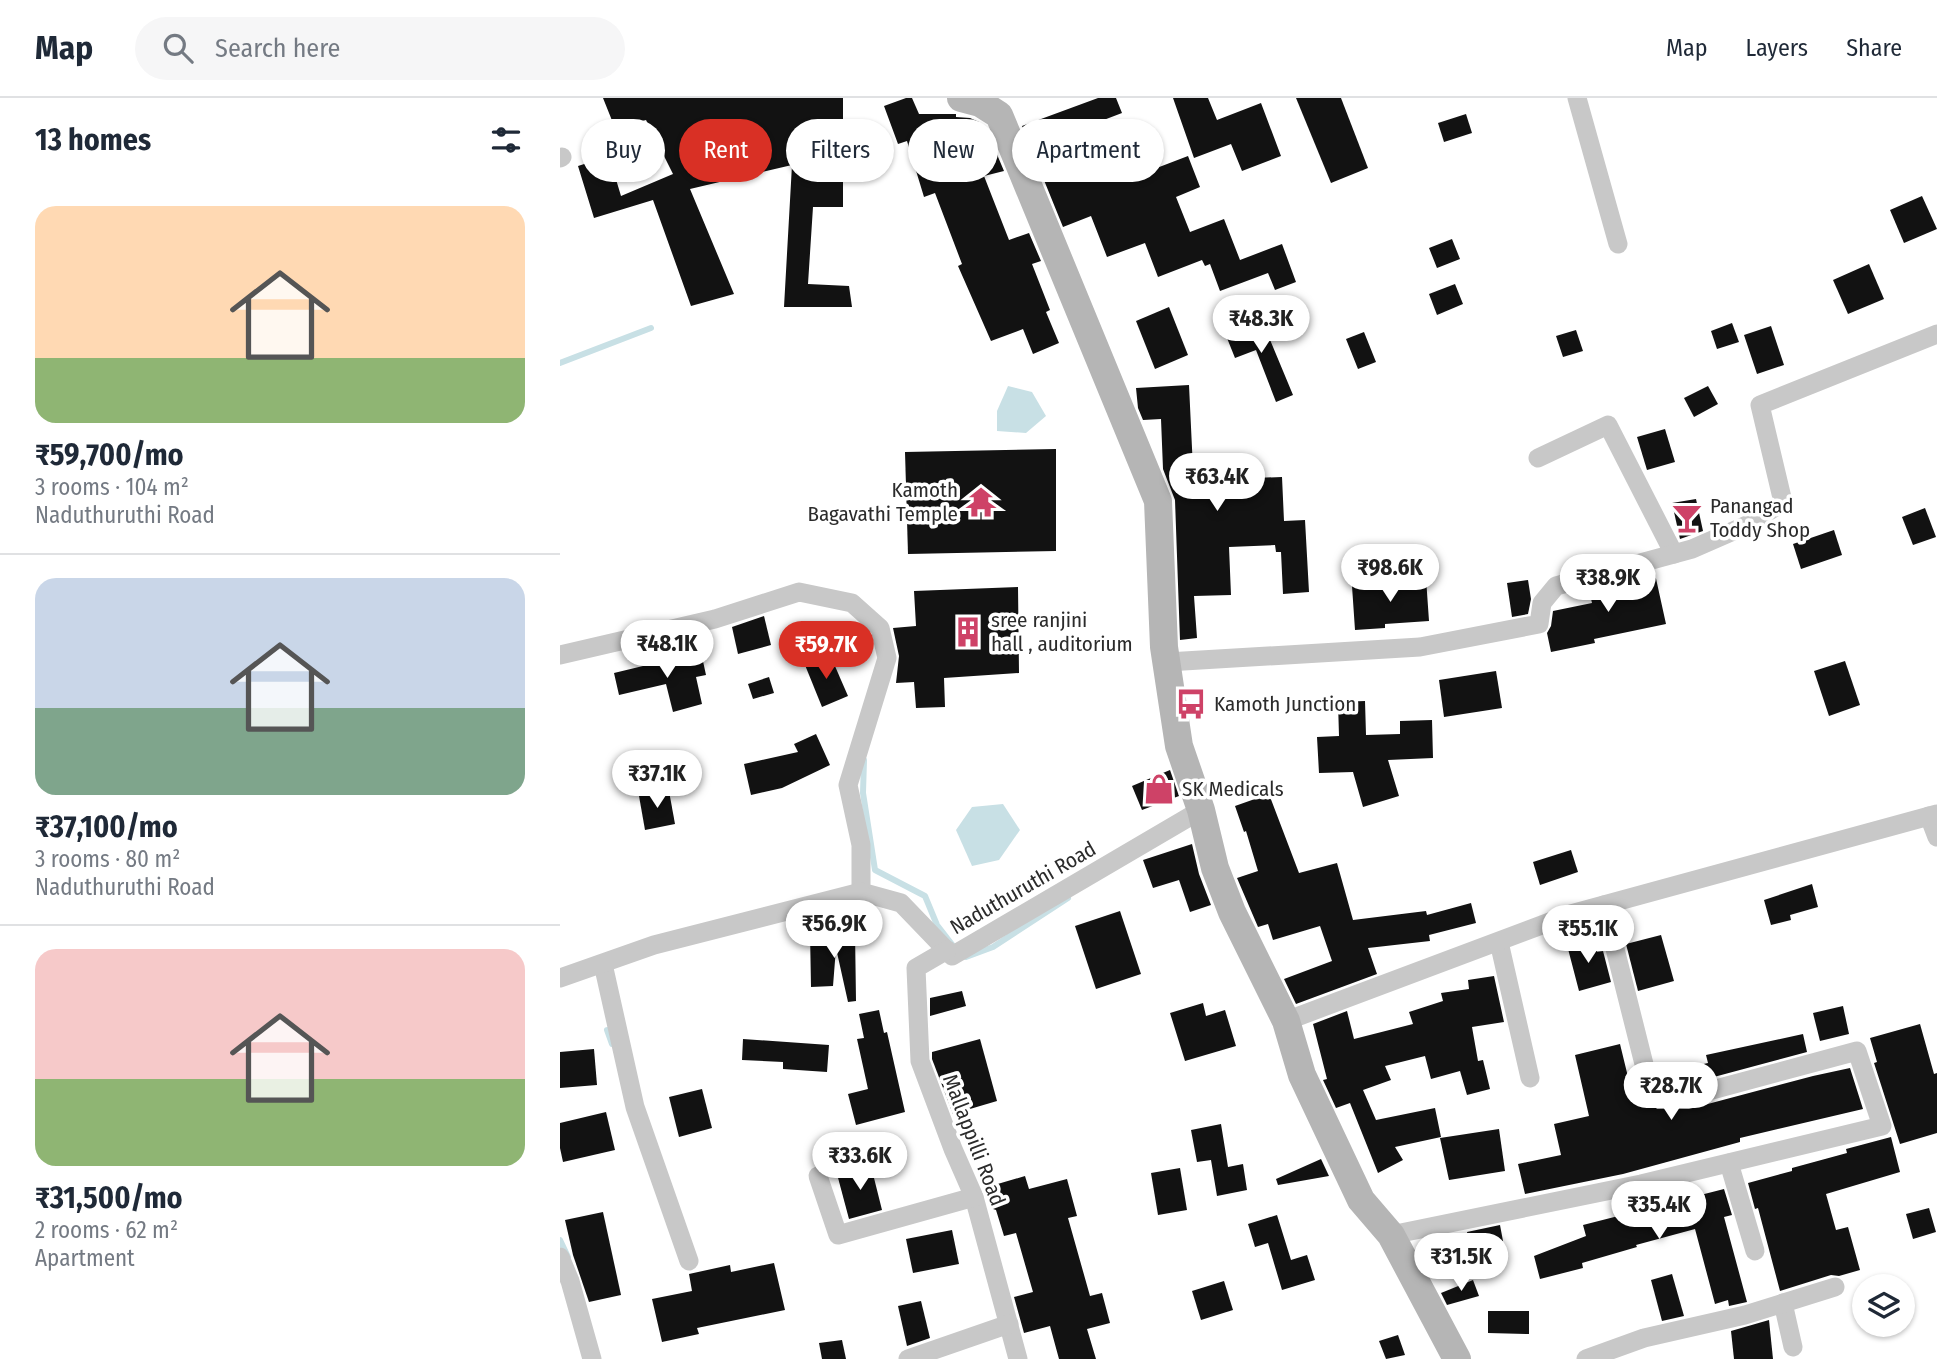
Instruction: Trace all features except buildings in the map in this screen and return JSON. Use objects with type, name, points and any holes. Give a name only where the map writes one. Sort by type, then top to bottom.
[{"type":"main road","points":[[982,100],[999,115],[1158,501],[1167,662],[1179,746],[1201,810],[1215,867],[1232,912],[1286,1021],[1302,1075],[1360,1200],[1391,1235],[1457,1359]]},
{"type":"street","points":[[1577,98],[1618,244]]},
{"type":"street","points":[[1167,662],[1420,647],[1539,624],[1542,603],[1556,586],[1692,549],[1747,525],[1783,502],[1760,405],[1937,334]]},
{"type":"street","points":[[1538,458],[1608,425],[1674,554]]},
{"type":"street","points":[[560,655],[715,619],[799,592],[852,603],[880,628],[887,659],[848,785],[861,845],[861,892],[654,945],[560,978]]},
{"type":"street","name":"Naduthuruthi Road","points":[[861,892],[901,903],[952,957],[1201,810]]},
{"type":"street","points":[[1286,1021],[1571,914],[1933,815],[1937,837]]},
{"type":"street","points":[[1391,1235],[1641,1184],[1882,1126],[1857,1051],[1686,1097],[1661,1098],[1649,1084],[1604,905]]},
{"type":"street","points":[[1499,942],[1530,1078]]},
{"type":"street","name":"Mallappilli Road","points":[[947,950],[920,966],[920,1061],[974,1197],[1017,1359]]},
{"type":"street","points":[[603,964],[635,1107],[689,1261]]},
{"type":"street","points":[[1728,1163],[1755,1251]]},
{"type":"street","points":[[818,1176],[838,1235],[974,1197]]},
{"type":"street","points":[[560,1257],[570,1281],[592,1359]]},
{"type":"street","points":[[1586,1359],[1644,1338],[1745,1315],[1835,1287]]},
{"type":"street","points":[[1783,1303],[1793,1347]]},
{"type":"street","points":[[908,1359],[1009,1324]]},
{"type":"water","points":[[1008,386],[1032,392],[1046,416],[1026,433],[997,431],[997,411]]},
{"type":"water","points":[[1003,804],[1020,830],[999,860],[972,866],[956,830],[972,807]]},
{"type":"waterway","points":[[560,363],[651,328]]},
{"type":"waterway","points":[[864,760],[863,793],[875,870],[925,896],[937,925],[954,947]]},
{"type":"waterway","points":[[966,957],[993,947],[1068,898]]},
{"type":"waterway","points":[[607,1030],[612,1044]]},
{"type":"waterway","points":[[560,1240],[568,1257]]},
{"type":"place","name":"Kamoth Bagavathi Temple","points":[[981,502]]},
{"type":"place","name":"Panangad Toddy Shop","points":[[1687,518]]},
{"type":"place","name":"sree ranjini hall , auditorium","points":[[968,632]]},
{"type":"place","name":"Kamoth Junction","points":[[1191,704]]},
{"type":"place","name":"SK Medicals","points":[[1159,789]]}]
